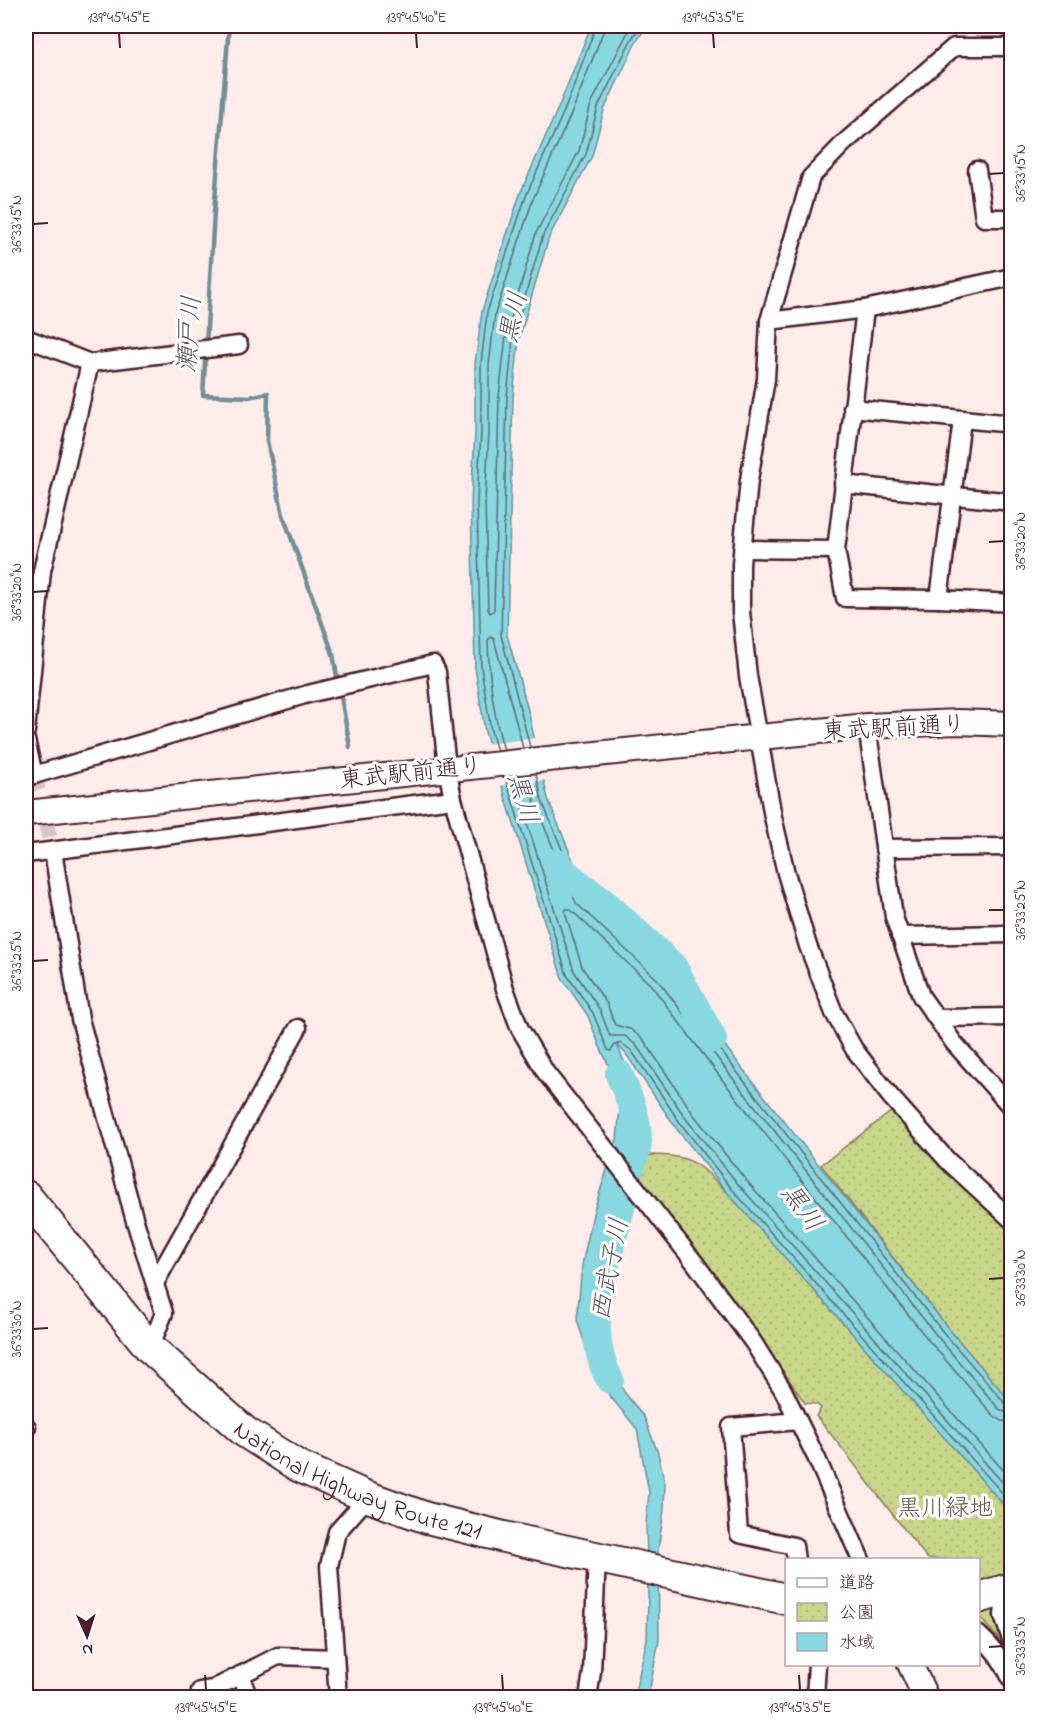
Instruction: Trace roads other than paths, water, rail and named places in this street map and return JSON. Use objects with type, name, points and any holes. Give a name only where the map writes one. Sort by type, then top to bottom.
[{"type":"highway","name":"National Highway Route 121","points":[[26,1196],[150,1348],[245,1432],[298,1466],[368,1497],[427,1518],[785,1599]]},
{"type":"street","points":[[1011,47],[954,47],[844,143],[811,177],[769,321],[766,379],[749,480],[743,549],[741,612],[753,738],[786,873],[808,946],[834,1013],[854,1049],[890,1096],[948,1161],[1011,1220]]},
{"type":"street","points":[[977,170],[984,218],[1011,218]]},
{"type":"street","points":[[769,321],[864,309],[1011,277]]},
{"type":"street","points":[[864,309],[836,550],[845,598],[939,599],[1011,603]]},
{"type":"street","points":[[26,338],[90,363],[239,345]]},
{"type":"street","points":[[26,731],[42,571],[90,363]]},
{"type":"street","points":[[852,408],[1011,424]]},
{"type":"street","points":[[939,599],[962,420]]},
{"type":"street","points":[[843,484],[1011,502]]},
{"type":"street","points":[[743,549],[836,550]]},
{"type":"street","points":[[26,740],[29,775],[308,694],[433,664],[437,672],[454,768],[453,799],[506,989],[520,1029],[546,1073],[695,1263],[753,1342],[783,1390],[860,1558]]},
{"type":"street","name":"東武駅前通り","points":[[26,813],[867,726],[958,722],[1011,724]]},
{"type":"street","points":[[867,726],[894,917],[921,996],[954,1043],[1011,1108]]},
{"type":"street","points":[[26,854],[453,799]]},
{"type":"street","points":[[884,848],[1011,847]]},
{"type":"street","points":[[53,851],[80,1019],[135,1221],[164,1313],[150,1348]]},
{"type":"street","points":[[900,936],[1011,934]]},
{"type":"street","points":[[937,1018],[1011,1017]]},
{"type":"street","points":[[155,1283],[298,1028]]},
{"type":"street","points":[[796,1558],[794,1546],[739,1534],[731,1427],[798,1421]]},
{"type":"street","points":[[338,1698],[329,1566],[337,1532],[368,1497]]},
{"type":"street","points":[[588,1698],[592,1672],[597,1557]]},
{"type":"street","points":[[998,1597],[1011,1642]]},
{"type":"street","points":[[980,1636],[994,1648],[1011,1677]]},
{"type":"street","points":[[200,1692],[213,1689],[278,1656],[335,1658]]},
{"type":"street","points":[[815,1698],[817,1666]]},
{"type":"street","points":[[910,1666],[926,1698]]},
{"type":"street","points":[[240,1675],[249,1698]]},
{"type":"water","points":[[591,26],[647,26],[636,42],[604,110],[592,156],[549,237],[519,339],[513,397],[507,635],[528,710],[548,799],[587,895],[667,970],[948,1328],[1011,1402],[1011,1513],[728,1193],[676,1128],[626,1054],[617,1045],[631,1078],[633,1140],[612,1200],[597,1260],[589,1316],[593,1333],[607,1361],[625,1393],[644,1417],[658,1453],[665,1483],[664,1510],[658,1550],[659,1640],[650,1688],[646,1697],[634,1697],[647,1639],[646,1524],[649,1492],[637,1429],[605,1390],[587,1350],[577,1320],[582,1265],[594,1210],[617,1139],[621,1098],[619,1087],[588,1016],[562,978],[485,732],[475,668],[471,502],[475,432],[475,364],[482,311],[520,194]]},
{"type":"waterway","name":"瀬戸川","points":[[229,26],[214,212],[203,395],[249,397],[268,393],[267,441],[283,515],[333,654],[338,682]]},
{"type":"waterway","name":"瀬戸川","points":[[340,691],[350,747]]},
{"type":"waterway","name":"黒川","points":[[557,863],[673,966],[713,1039]]},
{"type":"waterway","name":"西武子川","points":[[610,1380],[602,1361],[598,1341],[599,1300],[602,1279],[638,1144],[634,1115],[619,1074]]},
{"type":"tunnel","points":[[34,775],[53,851]]},
{"type":"park label","name":"黒川緑地","points":[[945,1507]]}]
